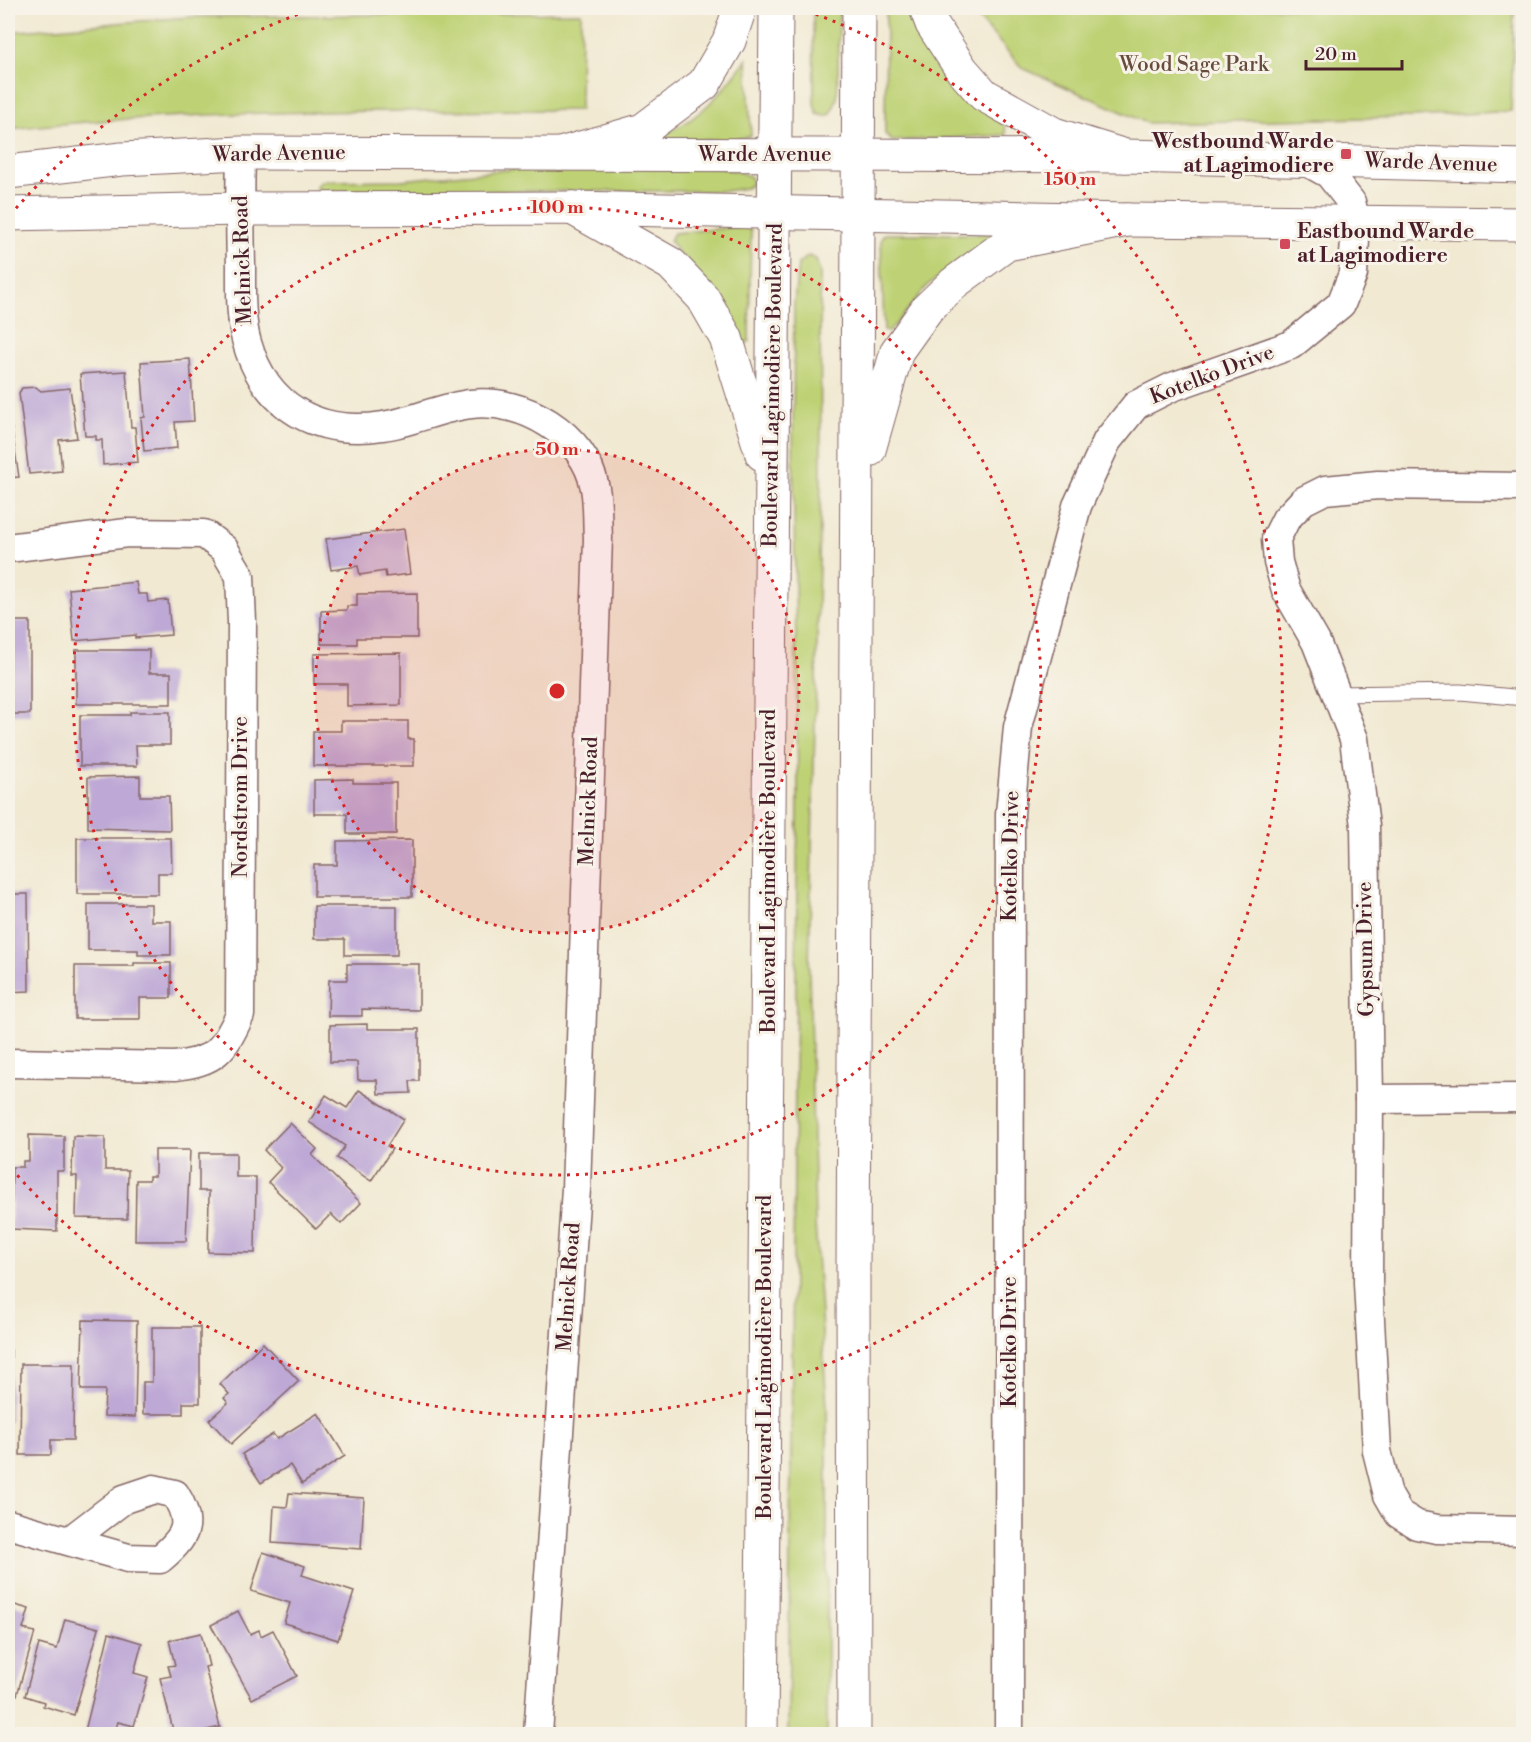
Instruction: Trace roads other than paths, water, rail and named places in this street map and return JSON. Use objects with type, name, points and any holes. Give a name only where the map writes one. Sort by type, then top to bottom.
[{"type":"main road","points":[[560,154],[643,130],[704,84],[729,41],[740,8]]},
{"type":"main road","name":"Boulevard Lagimodière Boulevard","points":[[761,1734],[776,8]]},
{"type":"main road","points":[[854,1734],[855,507],[859,8]]},
{"type":"main road","points":[[926,8],[932,24],[962,70],[984,95],[1054,134],[1125,156]]},
{"type":"main road","name":"Warde Avenue","points":[[8,172],[122,159],[241,153],[1125,156],[1524,166]]},
{"type":"main road","points":[[572,207],[671,264],[703,298],[726,338],[772,484]]},
{"type":"main road","points":[[8,214],[240,209],[572,207],[1127,220],[1524,224]]},
{"type":"main road","points":[[855,507],[878,410],[897,351],[927,309],[954,283],[1007,244],[1127,220]]},
{"type":"street","name":"Melnick Road","points":[[241,153],[242,305],[247,343],[273,393],[293,412],[320,423],[349,428],[382,426],[464,405],[501,404],[535,416],[560,432],[580,453],[595,487],[598,538],[576,1189],[538,1734]]},
{"type":"street","name":"Kotelko Drive","points":[[1010,1734],[1010,814],[1018,727],[1077,506],[1107,441],[1136,405],[1172,387],[1291,345],[1341,304],[1353,274],[1356,222],[1351,202],[1329,174],[1302,159]]},
{"type":"street","name":"Gypsum Drive","points":[[1524,487],[1378,485],[1325,490],[1303,501],[1286,519],[1276,539],[1278,562],[1286,591],[1316,642],[1354,739],[1365,826],[1369,1099],[1368,1283],[1377,1451],[1388,1495],[1399,1514],[1417,1525],[1437,1529],[1524,1531]]},
{"type":"street","name":"Nordstrom Drive","points":[[8,548],[127,533],[204,534],[224,549],[240,576],[242,622],[240,1015],[226,1046],[200,1063],[175,1066],[8,1063]]},
{"type":"street","points":[[1369,1099],[1524,1098]]},
{"type":"street","points":[[8,1524],[69,1541]]},
{"type":"lane","points":[[1338,694],[1460,692],[1524,698]]},
{"type":"place","name":"Westbound Warde at Lagimodiere","points":[[1346,154]]},
{"type":"place","name":"Eastbound Warde at Lagimodiere","points":[[1285,244]]},
{"type":"park label","name":"Wood Sage Park","points":[[1194,65]]}]
